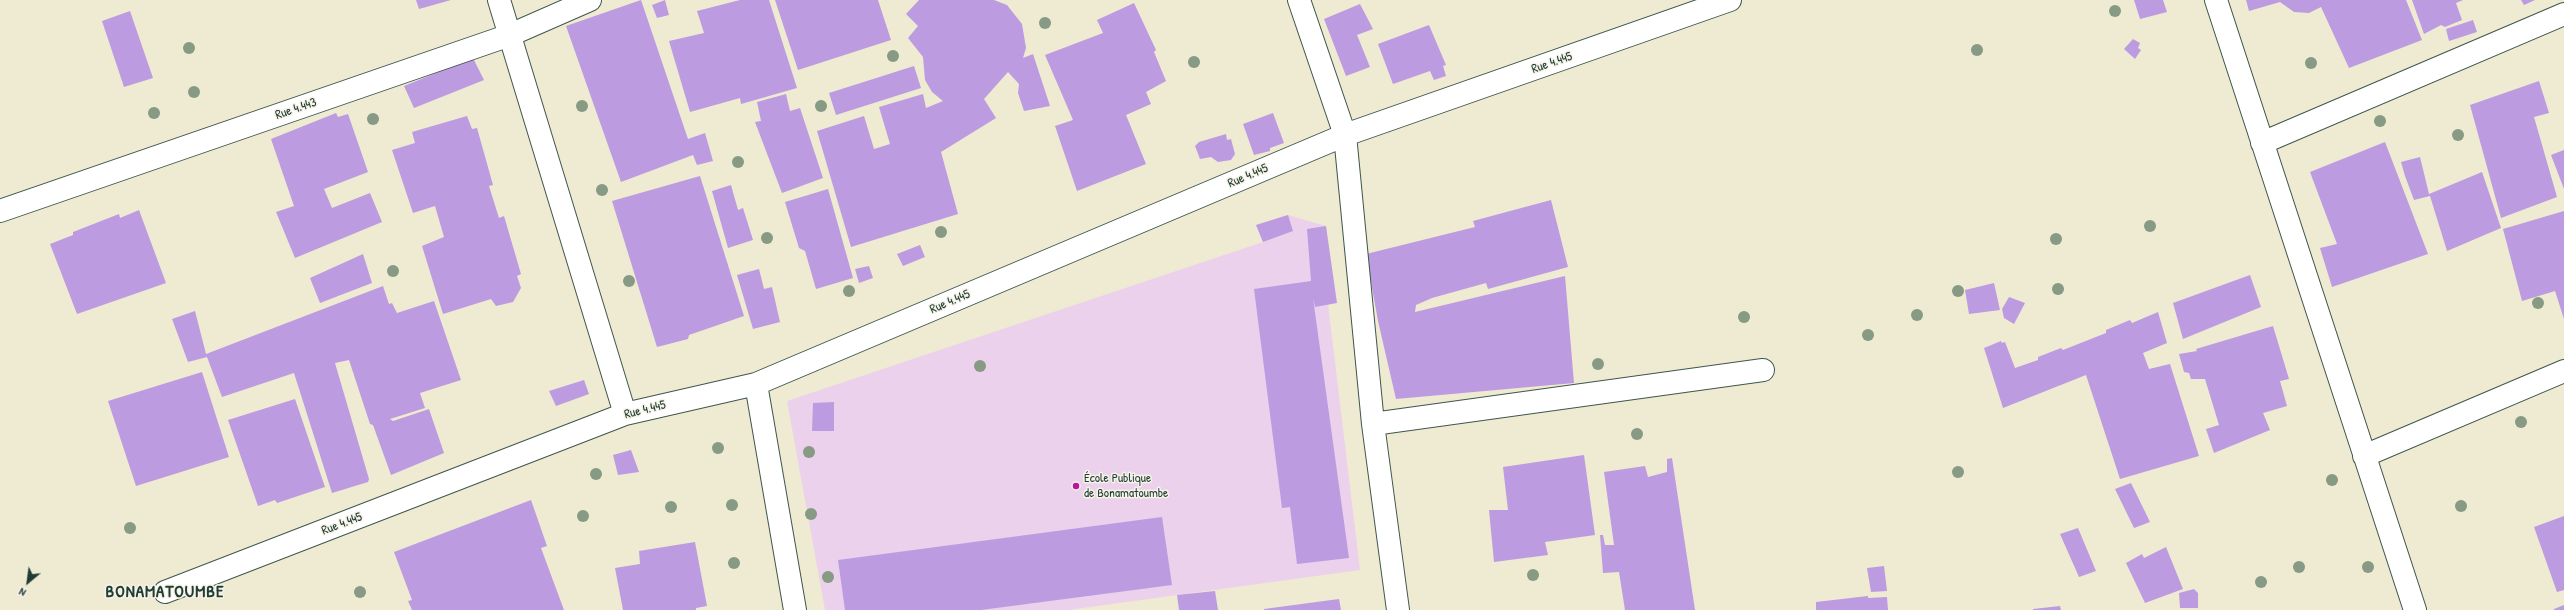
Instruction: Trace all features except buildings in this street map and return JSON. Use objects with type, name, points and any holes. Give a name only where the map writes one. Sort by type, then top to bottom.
[{"type":"street","points":[[499,0],[625,414]]},
{"type":"street","name":"Rue 4.443","points":[[0,211],[510,35],[590,0]]},
{"type":"street","points":[[1299,0],[1345,135],[1373,424],[1398,610]]},
{"type":"street","name":"Rue 4.445","points":[[165,592],[625,414],[756,384],[1345,135],[1730,0]]},
{"type":"street","points":[[2216,0],[2414,610]]},
{"type":"street","points":[[2262,143],[2564,14]]},
{"type":"street","points":[[1373,424],[1763,370]]},
{"type":"street","points":[[2364,456],[2564,371]]},
{"type":"street","points":[[756,384],[795,610]]},
{"type":"shaded area","name":"École Publique de Bonamatoumbe","points":[[1288,215],[1326,226],[1328,304],[1360,570],[1068,610],[825,610],[787,401],[1263,242],[1256,225]]},
{"type":"place","name":"École Publique de Bonamatoumbe","points":[[1076,486]]},
{"type":"district","name":"BONAMATOUMBE","points":[[165,592]]}]
